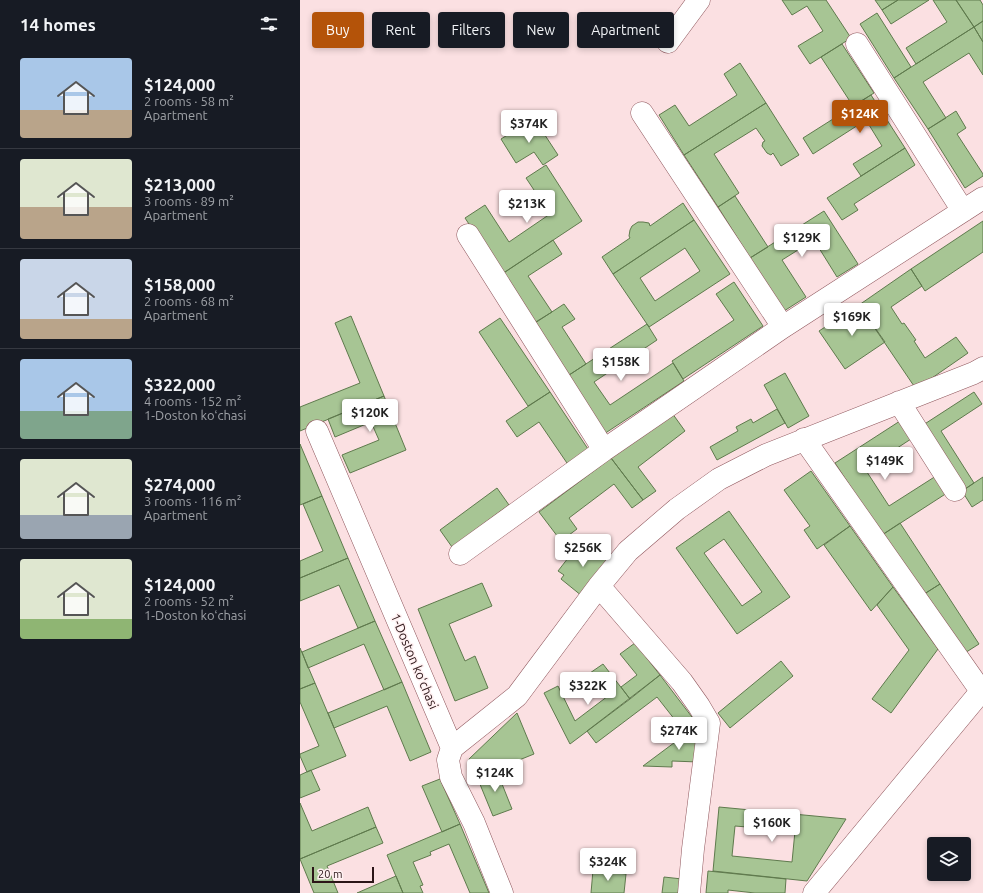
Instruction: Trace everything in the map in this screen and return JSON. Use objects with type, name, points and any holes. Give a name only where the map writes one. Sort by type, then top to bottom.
[{"type":"street","points":[[674,34],[699,0]]},
{"type":"street","points":[[857,44],[963,211]]},
{"type":"street","points":[[642,113],[783,327]]},
{"type":"street","points":[[460,554],[604,450],[783,327],[983,198]]},
{"type":"street","points":[[468,235],[604,450]]},
{"type":"street","points":[[502,893],[474,823],[451,777],[448,760],[452,748],[517,696],[599,586],[628,551],[677,508],[719,480],[766,455],[974,373],[983,368]]},
{"type":"street","points":[[899,402],[955,490]]},
{"type":"street","name":"1-Doston koʻchasi","points":[[317,431],[452,748]]},
{"type":"street","points":[[804,439],[982,690],[814,893]]},
{"type":"street","points":[[599,586],[682,682],[709,723],[693,849],[690,893]]},
{"type":"building","points":[[782,0],[826,0],[851,38],[810,64],[798,46],[823,31],[807,6],[792,15]]},
{"type":"building","points":[[875,0],[898,0],[882,10]]},
{"type":"building","points":[[898,0],[929,0],[891,24],[882,10]]},
{"type":"building","points":[[933,0],[956,0],[974,27],[916,64],[906,48],[947,22]]},
{"type":"building","points":[[956,0],[980,0],[983,5],[983,21],[974,27]]},
{"type":"building","points":[[877,13],[911,67],[894,78],[860,24]]},
{"type":"building","points":[[983,21],[983,42],[974,27]]},
{"type":"building","points":[[974,27],[983,42],[983,75],[969,53],[923,82],[946,118],[928,129],[894,78]]},
{"type":"building","points":[[842,44],[874,93],[853,106],[821,57]]},
{"type":"building","points":[[740,63],[766,103],[684,155],[659,115],[675,105],[689,126],[737,95],[724,74]]},
{"type":"building","points":[[871,95],[905,148],[861,176],[853,164],[882,146],[866,120],[813,154],[803,138]]},
{"type":"building","points":[[766,103],[799,155],[781,166],[773,153],[771,155],[767,153],[762,146],[763,142],[765,141],[756,128],[714,154],[739,193],[718,207],[684,155]]},
{"type":"building","points":[[956,111],[966,128],[957,134],[983,174],[983,176],[965,188],[928,129]]},
{"type":"building","points":[[537,123],[558,155],[543,165],[534,152],[516,163],[501,139],[522,126],[525,130]]},
{"type":"building","points":[[905,148],[915,165],[854,204],[858,210],[842,220],[827,198]]},
{"type":"building","points":[[546,165],[582,221],[502,274],[465,218],[485,205],[509,242],[550,214],[526,178]]},
{"type":"building","points":[[735,196],[768,247],[750,258],[718,207]]},
{"type":"building","points":[[683,203],[694,220],[613,274],[602,257],[630,238],[630,230],[632,226],[638,222],[643,222],[649,223],[650,226]]},
{"type":"building","points":[[824,211],[858,264],[837,277],[814,240],[782,260],[806,297],[784,311],[750,258]]},
{"type":"building","points":[[694,220],[730,274],[649,327],[613,274]],"holes":[[[685,248],[700,271],[655,301],[640,278]]]},
{"type":"building","points":[[983,221],[983,252],[925,291],[911,269]]},
{"type":"building","points":[[553,240],[562,254],[528,276],[552,312],[534,323],[502,274]]},
{"type":"building","points":[[911,269],[922,286],[891,307],[902,324],[904,323],[916,340],[914,341],[925,358],[956,337],[968,353],[916,389],[859,305]]},
{"type":"building","points":[[734,282],[763,326],[683,379],[672,361],[734,320],[716,294]]},
{"type":"building","points":[[564,304],[575,319],[562,327],[586,364],[566,377],[532,325]]},
{"type":"building","points":[[859,305],[885,342],[845,369],[819,331]]},
{"type":"building","points":[[351,316],[384,396],[300,431],[300,407],[360,383],[335,323]]},
{"type":"building","points":[[500,318],[550,392],[528,406],[479,332]]},
{"type":"building","points":[[647,324],[657,340],[594,382],[610,405],[673,363],[684,381],[604,434],[566,377]]},
{"type":"building","points":[[785,373],[809,416],[788,428],[764,385]]},
{"type":"building","points":[[550,392],[590,452],[569,466],[539,422],[517,437],[506,421]]},
{"type":"building","points":[[974,392],[982,404],[941,431],[974,483],[962,491],[920,427]]},
{"type":"building","points":[[384,396],[406,450],[350,473],[342,455],[379,440],[371,422],[335,437],[328,419]]},
{"type":"building","points":[[777,409],[785,423],[717,460],[710,447],[738,431],[736,427],[751,419],[753,423]]},
{"type":"building","points":[[672,413],[685,431],[638,467],[656,491],[643,500],[611,458]]},
{"type":"building","points":[[900,421],[911,439],[865,469],[889,506],[936,476],[947,493],[882,535],[835,463]]},
{"type":"building","points":[[300,444],[322,496],[300,505]]},
{"type":"building","points":[[611,458],[643,500],[632,508],[614,484],[569,518],[577,529],[561,541],[539,512]]},
{"type":"building","points":[[811,471],[850,526],[817,549],[804,530],[810,526],[784,490]]},
{"type":"building","points":[[983,477],[983,500],[972,507],[962,491]]},
{"type":"building","points":[[497,488],[509,505],[452,547],[440,530]]},
{"type":"building","points":[[322,496],[348,558],[300,578],[300,561],[323,551],[303,504]]},
{"type":"building","points":[[729,511],[790,597],[737,634],[676,548]],"holes":[[[724,539],[762,592],[742,606],[704,553]]]},
{"type":"building","points":[[900,523],[940,584],[921,596],[882,535]]},
{"type":"building","points":[[850,526],[893,587],[871,611],[824,545]]},
{"type":"building","points":[[582,540],[609,561],[582,596],[561,579],[564,575],[558,571]]},
{"type":"building","points":[[348,558],[375,621],[358,628],[339,585],[300,601],[300,578]]},
{"type":"building","points":[[482,583],[492,606],[449,624],[465,661],[475,656],[488,688],[455,701],[418,609]]},
{"type":"building","points":[[940,584],[979,644],[960,656],[921,596]]},
{"type":"building","points":[[893,587],[938,649],[891,713],[872,699],[909,650],[877,605]]},
{"type":"building","points":[[375,621],[402,682],[384,690],[364,644],[308,668],[302,652]]},
{"type":"building","points":[[635,643],[660,675],[630,699],[621,687],[637,675],[620,654]]},
{"type":"building","points":[[300,648],[315,683],[300,689]]},
{"type":"building","points":[[781,661],[793,676],[730,728],[718,713]]},
{"type":"building","points":[[603,664],[630,699],[570,744],[544,693],[558,686],[575,721],[608,696],[590,673]]},
{"type":"building","points":[[660,675],[698,725],[686,734],[657,697],[596,743],[587,731]]},
{"type":"building","points":[[402,682],[431,752],[410,761],[387,706],[334,728],[328,713]]},
{"type":"building","points":[[315,683],[346,756],[307,772],[300,754],[319,746],[300,702],[300,689]]},
{"type":"building","points":[[517,713],[534,754],[477,777],[469,759]]},
{"type":"building","points":[[698,725],[698,762],[672,761],[672,767],[643,766]]},
{"type":"building","points":[[496,769],[512,809],[493,816],[477,777]]},
{"type":"building","points":[[311,770],[320,790],[300,798],[300,775]]},
{"type":"building","points":[[440,779],[460,824],[442,832],[422,786]]},
{"type":"building","points":[[300,803],[312,831],[368,807],[376,827],[300,859]]},
{"type":"building","points":[[719,807],[846,819],[807,881],[713,871]],"holes":[[[735,826],[795,831],[792,862],[732,856]]]},
{"type":"building","points":[[460,824],[489,893],[470,893],[449,844],[430,852],[431,855],[413,862],[423,885],[420,886],[423,893],[403,893],[387,855]]},
{"type":"building","points":[[376,827],[383,843],[327,866],[338,893],[314,893],[300,859]]},
{"type":"building","points":[[593,870],[626,874],[624,893],[591,893]]},
{"type":"building","points":[[708,871],[786,879],[785,893],[755,893],[728,890],[728,893],[706,893]]},
{"type":"building","points":[[396,876],[403,893],[357,893]]},
{"type":"building","points":[[664,877],[682,879],[681,893],[662,893]]}]
